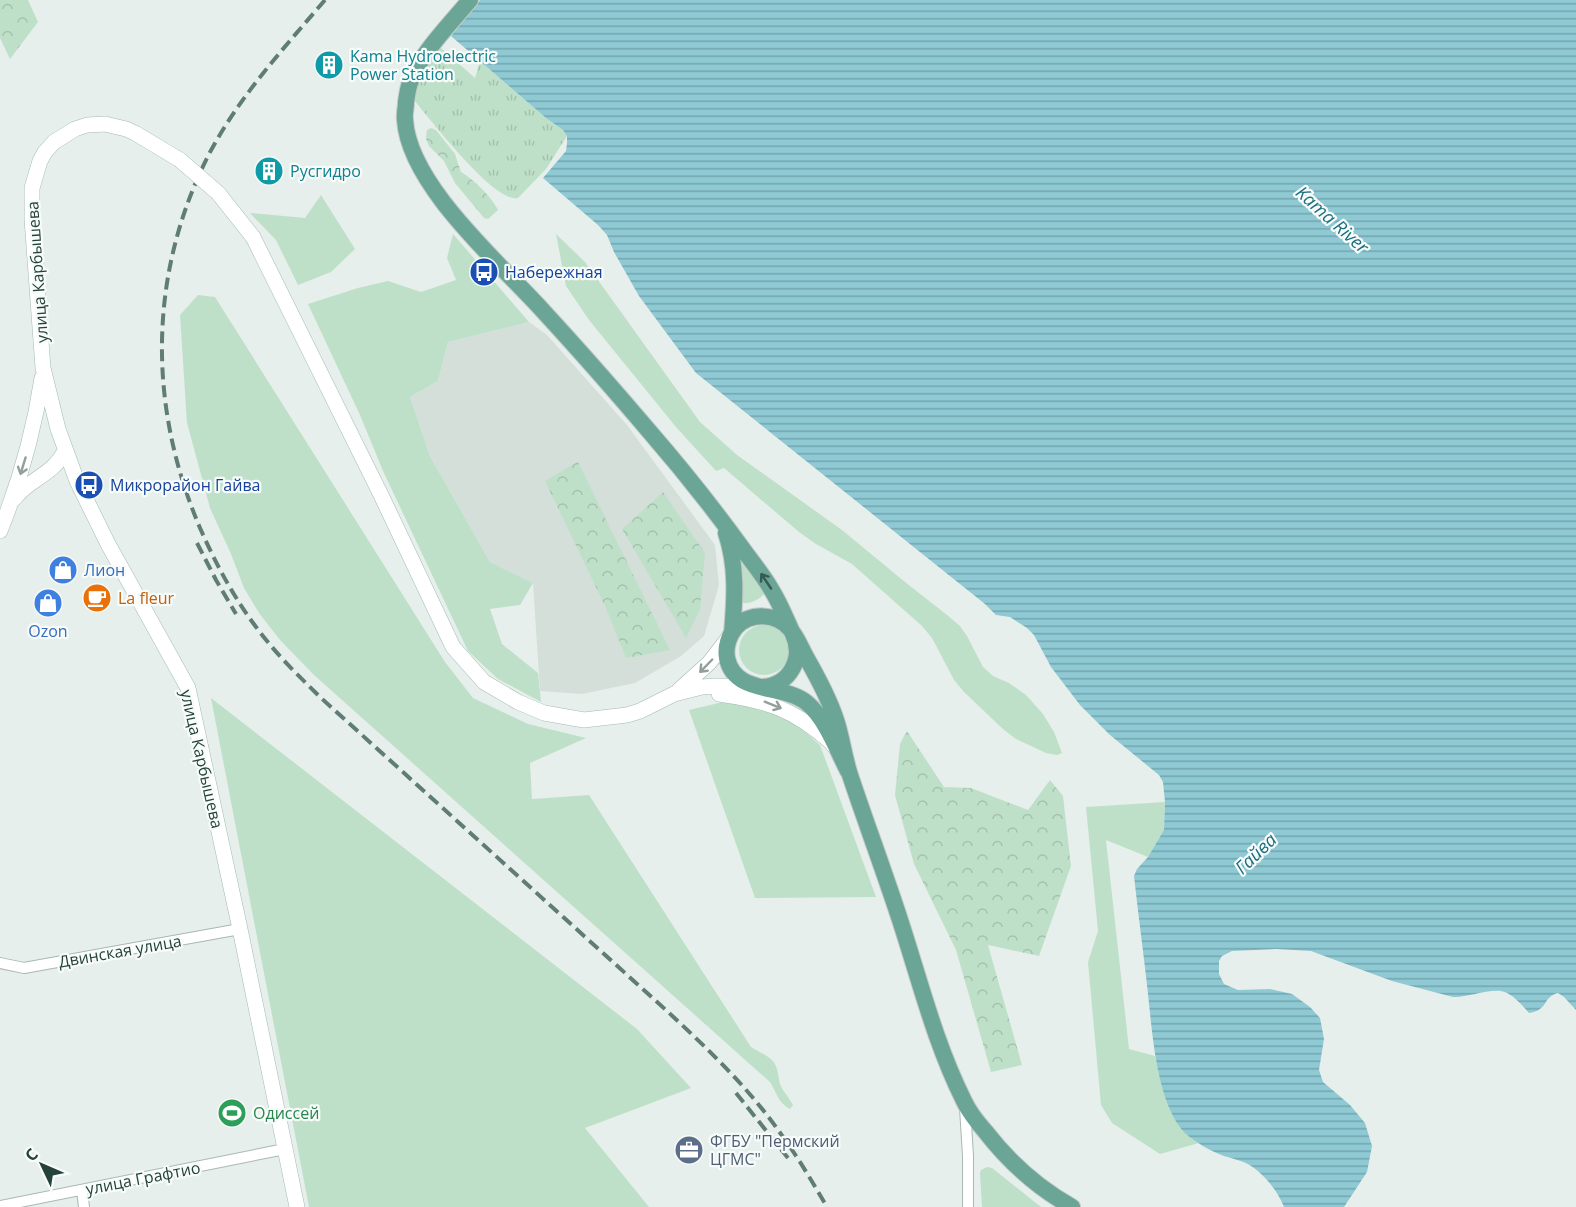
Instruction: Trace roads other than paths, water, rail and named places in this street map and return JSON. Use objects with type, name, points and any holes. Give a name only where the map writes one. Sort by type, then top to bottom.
[{"type":"main road","points":[[470,0],[434,42],[409,83],[404,119],[413,155],[445,203],[468,231],[543,310],[650,432],[721,518],[771,588],[828,699],[837,722],[848,771],[900,921],[935,1034],[964,1102],[1001,1151],[1013,1163],[1046,1190],[1072,1207]]},
{"type":"main road","name":"улица Карбышева","points":[[297,1207],[188,688],[108,544],[77,481],[58,429],[44,368],[32,219],[32,188],[45,152],[54,142],[75,129],[87,125],[105,124],[135,133],[180,160],[218,193],[253,237],[381,495],[453,647],[484,682],[518,702],[543,713],[584,720],[627,715],[674,694],[709,663],[732,633]]},
{"type":"main road","points":[[0,531],[32,436],[44,368]]},
{"type":"main road","points":[[32,436],[47,430],[58,429]]},
{"type":"main road","points":[[11,503],[25,487],[44,475],[60,460],[65,451]]},
{"type":"main road","points":[[44,475],[68,476],[77,481]]},
{"type":"main road","points":[[721,518],[732,549],[734,564],[735,606],[732,633]]},
{"type":"main road","points":[[760,687],[779,683],[789,675],[797,658],[798,652],[793,633],[784,623],[772,617],[759,616],[736,627],[727,646],[730,668],[746,683],[760,687],[787,693],[802,699],[809,705],[824,724],[848,771]]},
{"type":"main road","name":"улица Карбышева","points":[[674,694],[715,686],[760,687]]},
{"type":"main road","points":[[674,694],[719,694],[773,705],[810,724],[831,742],[848,771]]},
{"type":"street","name":"Двинская улица","points":[[0,963],[24,968],[240,930]]},
{"type":"street","points":[[964,1102],[969,1207]]},
{"type":"street","name":"улица Графтио","points":[[0,1206],[285,1149]]},
{"type":"street","points":[[82,1190],[84,1207]]},
{"type":"water","points":[[480,0],[1576,0],[1576,1010],[1558,993],[1550,997],[1540,1009],[1529,1013],[1513,997],[1502,991],[1453,997],[1392,981],[1311,951],[1276,949],[1232,951],[1222,956],[1219,961],[1219,974],[1224,984],[1238,990],[1270,989],[1292,994],[1310,1007],[1320,1018],[1324,1039],[1319,1070],[1323,1082],[1350,1105],[1365,1123],[1372,1146],[1367,1172],[1344,1207],[1284,1207],[1278,1194],[1258,1171],[1243,1162],[1209,1149],[1185,1133],[1167,1103],[1157,1063],[1134,876],[1164,830],[1165,802],[1163,782],[1159,775],[1110,735],[1080,705],[1051,667],[1034,635],[1027,628],[1010,617],[996,615],[696,373],[639,296],[607,235],[543,178],[566,151],[567,136],[563,130],[451,36]]},
{"type":"railway","points":[[325,0],[247,94],[220,135],[188,201],[174,248],[165,294],[162,341],[164,388],[171,435],[183,482],[200,528],[238,601],[286,663],[320,697],[713,1055],[771,1120],[827,1207]]},
{"type":"railway","points":[[197,543],[236,614]]},
{"type":"railway","points":[[736,1093],[788,1158]]},
{"type":"place","name":"Kama Hydroelectric Power Station","points":[[329,65]]},
{"type":"place","name":"Русгидро","points":[[269,171]]},
{"type":"place","name":"Набережная","points":[[484,272]]},
{"type":"place","name":"Микрорайон Гайва","points":[[89,485]]},
{"type":"place","name":"Лион","points":[[63,570]]},
{"type":"place","name":"La fleur","points":[[97,598]]},
{"type":"place","name":"Ozon","points":[[48,603]]},
{"type":"place","name":"Одиссей","points":[[232,1113]]},
{"type":"place","name":"ФГБУ \"Пермский ЦГМС\"","points":[[689,1150]]},
{"type":"water label","name":"Kama River","points":[[1332,220]]},
{"type":"water label","name":"Гайва","points":[[1256,854]]}]
